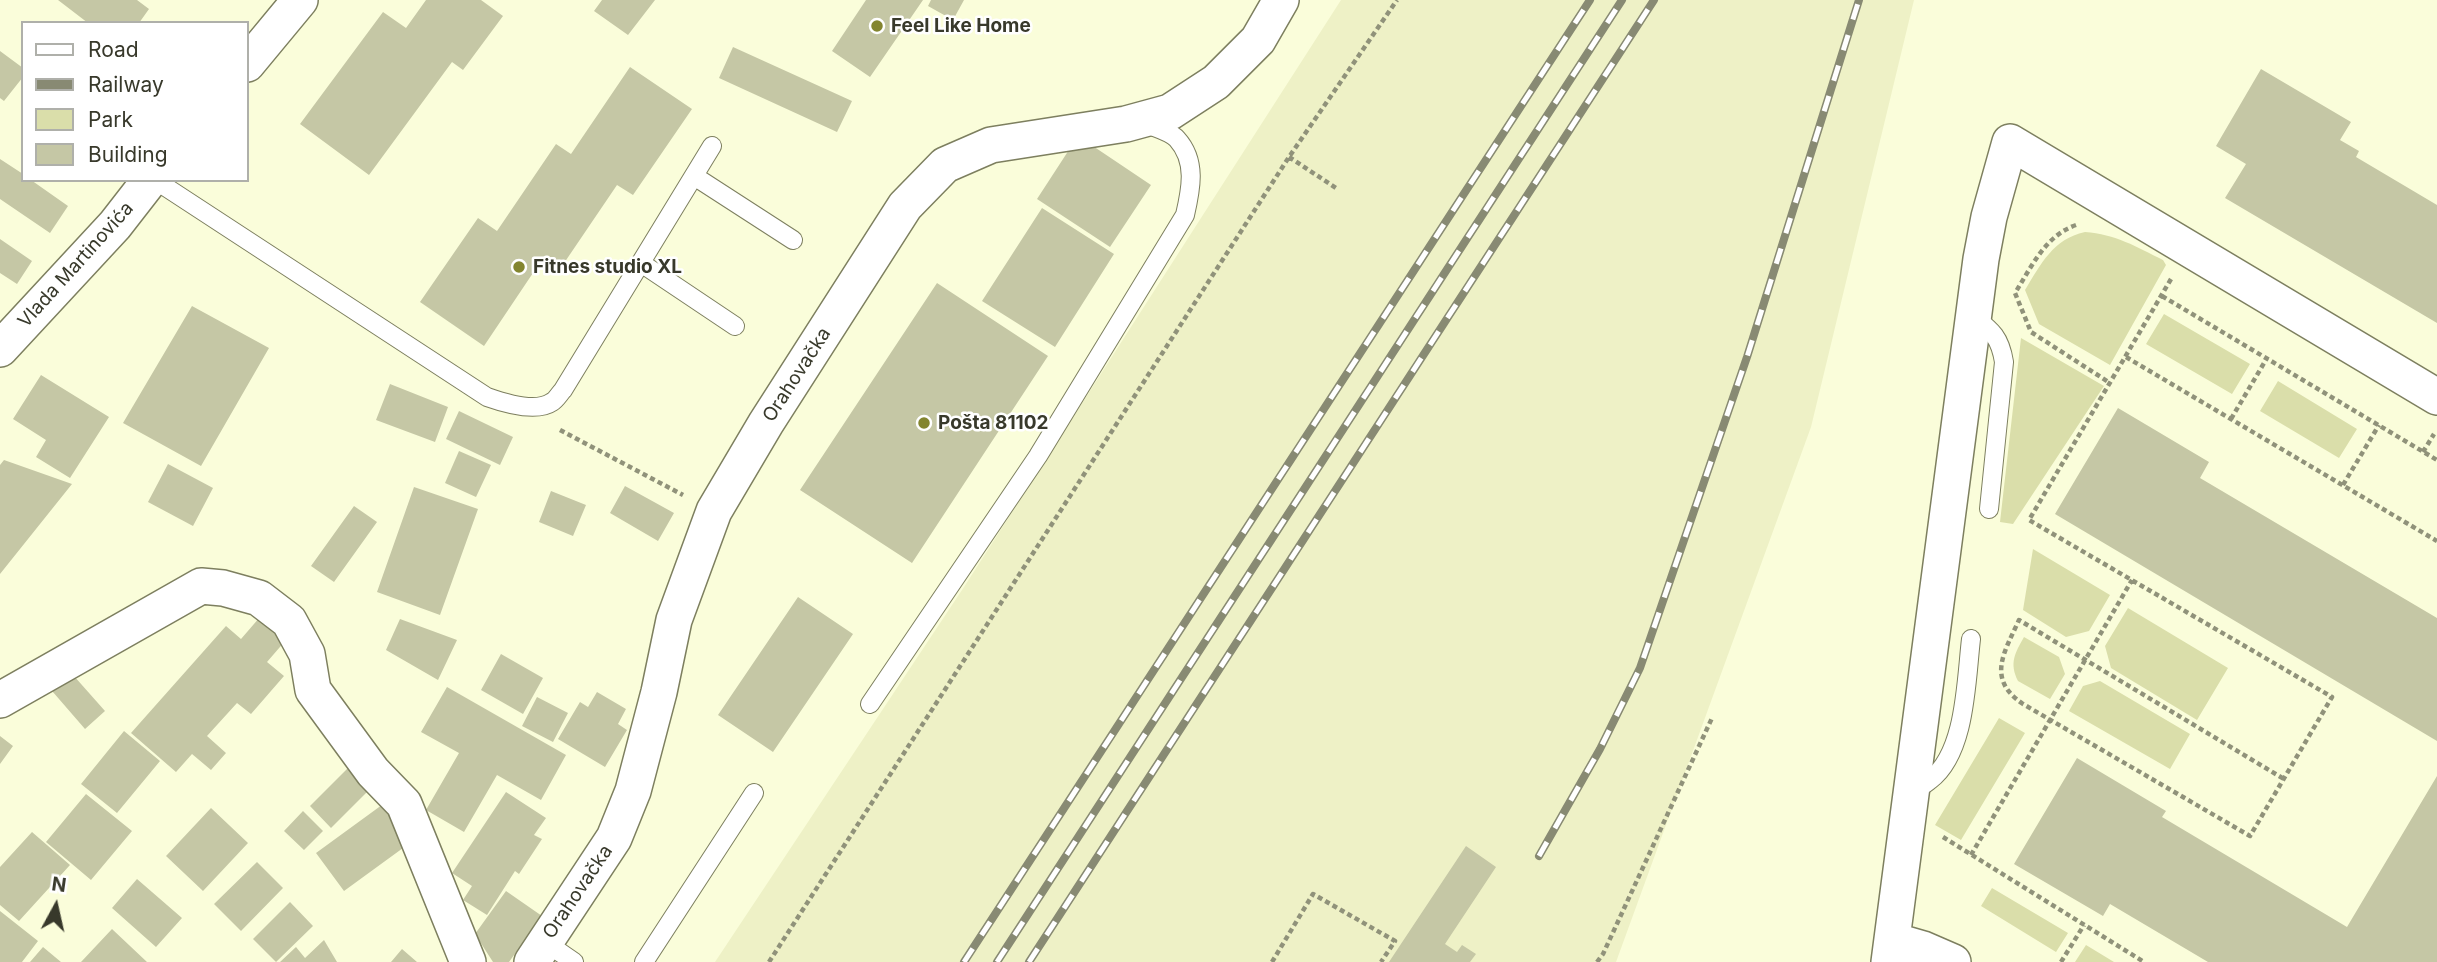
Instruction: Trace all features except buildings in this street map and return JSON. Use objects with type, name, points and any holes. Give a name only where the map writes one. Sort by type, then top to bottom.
[{"type":"street","points":[[248,63],[300,0]]},
{"type":"street","name":"Orahovačka","points":[[538,952],[614,838],[633,791],[659,692],[674,620],[714,511],[766,423],[905,206],[945,166],[991,145],[1139,121],[1170,112],[1216,82],[1258,40],[1281,0]]},
{"type":"street","points":[[1953,962],[1923,949],[1890,951],[1973,316],[1989,217],[2010,142],[2437,397]]},
{"type":"street","name":"Vlada Martinovića","points":[[0,349],[151,182]]},
{"type":"street","points":[[0,700],[201,586],[223,588],[259,598],[289,621],[307,654],[313,690],[373,772],[404,804],[468,962]]},
{"type":"lane","points":[[870,704],[1038,456],[1185,215],[1192,184],[1189,159],[1177,138],[1139,121]]},
{"type":"lane","points":[[156,182],[487,397],[512,405],[531,407],[552,403],[564,390],[712,146]]},
{"type":"lane","points":[[694,176],[793,240]]},
{"type":"lane","points":[[641,263],[735,326]]},
{"type":"lane","points":[[1973,316],[1995,334],[2004,362],[1989,509]]},
{"type":"lane","points":[[1911,792],[1931,780],[1945,765],[1954,746],[1971,639]]},
{"type":"lane","points":[[644,962],[754,793]]},
{"type":"lane","points":[[538,952],[574,962]]},
{"type":"path","points":[[768,962],[1289,157],[1397,0]]},
{"type":"path","points":[[1289,157],[1336,188]]},
{"type":"path","points":[[2085,223],[2073,226],[2052,238],[2015,293],[2031,332],[2110,383]]},
{"type":"path","points":[[2174,274],[2029,520],[2332,697],[2284,779],[2250,836],[2014,698],[2006,690],[2001,677],[2004,651],[2019,620],[2284,779]]},
{"type":"path","points":[[2162,296],[2437,460]]},
{"type":"path","points":[[2126,357],[2437,541]]},
{"type":"path","points":[[2231,419],[2267,358]]},
{"type":"path","points":[[512,405],[714,511]]},
{"type":"path","points":[[2343,485],[2379,425]]},
{"type":"path","points":[[2423,452],[2437,429]]},
{"type":"path","points":[[1971,855],[2132,580]]},
{"type":"path","points":[[1597,962],[1712,718]]},
{"type":"path","points":[[1936,833],[2144,962]]},
{"type":"path","points":[[1272,962],[1313,894],[1395,941],[1381,962]]},
{"type":"path","points":[[2062,962],[2084,925]]},
{"type":"shaded area","points":[[1341,0],[1914,0],[1811,427],[1616,962],[715,962],[964,587]]},
{"type":"green space","points":[[2085,232],[2126,242],[2163,260],[2166,265],[2110,365],[2039,324],[2025,290],[2056,247],[2064,240]]},
{"type":"green space","points":[[2164,314],[2250,364],[2232,394],[2146,344]]},
{"type":"green space","points":[[2021,338],[2104,386],[2013,524],[2000,522]]},
{"type":"green space","points":[[2278,381],[2357,429],[2339,458],[2260,411]]},
{"type":"green space","points":[[2033,549],[2110,595],[2089,631],[2066,637],[2023,610]]},
{"type":"green space","points":[[2128,608],[2228,668],[2197,720],[2111,668],[2105,646]]},
{"type":"green space","points":[[2024,637],[2059,657],[2065,674],[2050,699],[2018,681],[2015,675],[2014,658]]},
{"type":"green space","points":[[2100,681],[2190,734],[2170,769],[2069,711],[2083,686]]},
{"type":"green space","points":[[1999,718],[2025,733],[1961,840],[1935,825]]},
{"type":"green space","points":[[1992,888],[2068,933],[2056,952],[1981,906]]},
{"type":"green space","points":[[2086,945],[2114,962],[2075,962]]},
{"type":"railway","points":[[964,962],[1590,0]]},
{"type":"railway","points":[[997,962],[1622,0]]},
{"type":"railway","points":[[1029,962],[1654,0]]},
{"type":"railway","points":[[1539,856],[1600,749],[1640,668],[1747,357],[1859,0]]},
{"type":"place","name":"Feel Like Home","points":[[877,26]]},
{"type":"place","name":"Fitnes studio XL","points":[[519,267]]},
{"type":"place","name":"Pošta 81102","points":[[924,423]]}]
